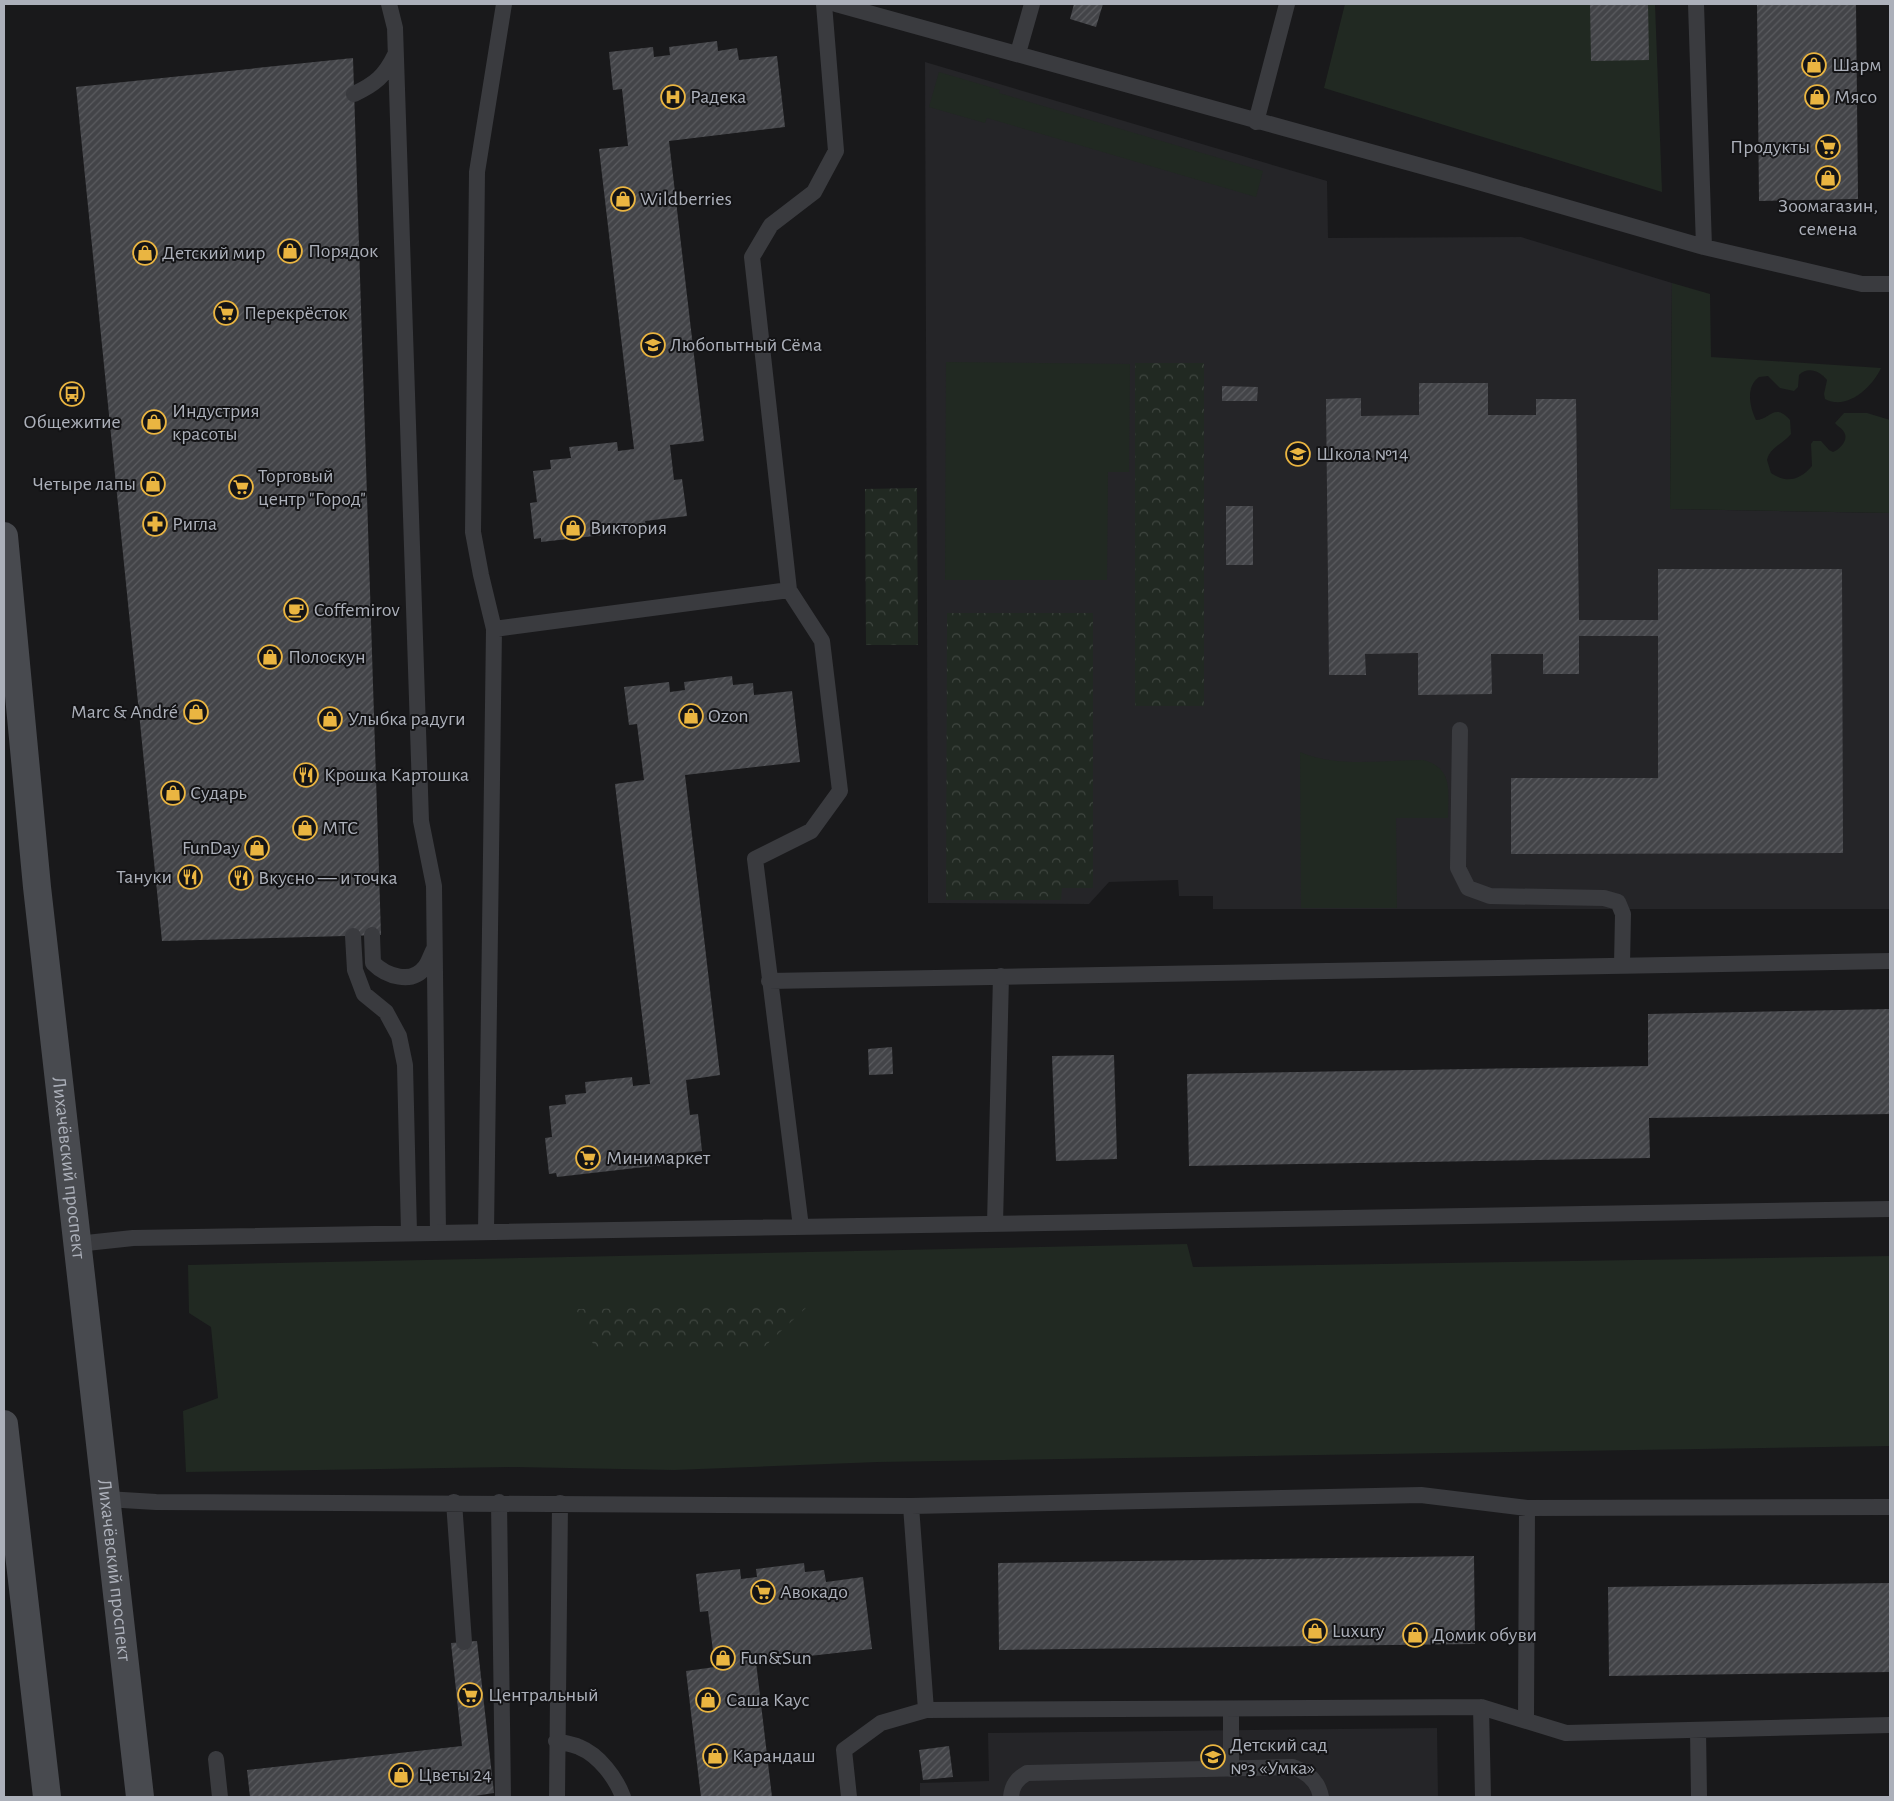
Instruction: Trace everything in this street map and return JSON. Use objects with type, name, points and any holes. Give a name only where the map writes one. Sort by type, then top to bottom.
[{"type":"main road","name":"Лихачёвский проспект","points":[[4,536],[37,887],[140,1797]]},
{"type":"main road","points":[[4,1424],[47,1797]]},
{"type":"lane","points":[[389,4],[395,28],[421,820],[434,886],[438,1233]]},
{"type":"lane","points":[[486,1232],[494,629],[480,575],[473,532],[477,172],[504,4]]},
{"type":"lane","points":[[801,1227],[755,859],[811,831],[840,791],[822,641],[789,590],[752,257],[771,225],[814,192],[836,152],[824,4]]},
{"type":"lane","points":[[836,4],[1018,53],[1256,122],[1469,179],[1704,247],[1862,284],[1890,284]]},
{"type":"lane","points":[[1018,53],[1032,4]]},
{"type":"lane","points":[[1256,122],[1287,4]]},
{"type":"lane","points":[[1696,4],[1704,247]]},
{"type":"lane","points":[[354,94],[373,85],[389,68],[395,55]]},
{"type":"lane","points":[[494,629],[789,590]]},
{"type":"lane","points":[[1460,730],[1458,868],[1468,888],[1490,896],[1604,898],[1618,902],[1623,914],[1622,965]]},
{"type":"lane","points":[[372,935],[373,963],[382,973],[396,977],[413,976],[425,968],[435,947]]},
{"type":"lane","points":[[353,936],[355,970],[364,994],[386,1012],[399,1036],[406,1064],[409,1233]]},
{"type":"lane","points":[[769,981],[1890,961]]},
{"type":"lane","points":[[995,1224],[1001,976]]},
{"type":"lane","points":[[77,1244],[133,1238],[1890,1209]]},
{"type":"lane","points":[[106,1499],[156,1502],[499,1502],[911,1506],[1421,1495],[1527,1508],[1890,1507]]},
{"type":"lane","points":[[454,1502],[464,1642]]},
{"type":"lane","points":[[499,1502],[503,1797]]},
{"type":"lane","points":[[557,1797],[556,1741],[560,1503]]},
{"type":"lane","points":[[911,1506],[926,1710]]},
{"type":"lane","points":[[1526,1720],[1527,1508]]},
{"type":"lane","points":[[849,1797],[844,1750],[881,1723],[926,1710],[1481,1707],[1566,1733],[1890,1725]]},
{"type":"lane","points":[[1481,1707],[1483,1797]]},
{"type":"lane","points":[[1231,1709],[1231,1769]]},
{"type":"lane","points":[[1698,1730],[1699,1797]]},
{"type":"lane","points":[[556,1741],[581,1747],[602,1764],[619,1787],[623,1797]]},
{"type":"lane","points":[[216,1759],[220,1797]]},
{"type":"lane","points":[[1011,1797],[1013,1786],[1018,1778],[1027,1773],[1293,1767],[1301,1770],[1317,1784],[1321,1797]]},
{"type":"shaded area","name":"Школа №14","points":[[925,62],[1327,181],[1328,238],[1521,237],[1672,283],[1670,509],[1890,513],[1890,909],[1213,909],[1213,896],[1179,896],[1178,880],[1109,882],[1089,904],[928,903]]},
{"type":"shaded area","name":"Детский сад №3 «Умка»","points":[[1437,1728],[1438,1797],[920,1797],[920,1783],[989,1781],[988,1733]]},
{"type":"green space","points":[[1345,4],[1655,4],[1662,192],[1324,88]]},
{"type":"green space","points":[[939,72],[1000,90],[999,93],[1263,171],[1256,197],[987,118],[985,123],[929,107]]},
{"type":"green space","points":[[1672,283],[1710,294],[1711,357],[1881,368],[1866,389],[1859,395],[1842,402],[1825,399],[1824,394],[1827,380],[1821,374],[1810,370],[1799,375],[1798,387],[1794,391],[1780,388],[1768,376],[1759,377],[1752,386],[1750,398],[1756,420],[1772,413],[1780,412],[1790,420],[1791,434],[1771,452],[1767,460],[1771,473],[1782,479],[1793,479],[1803,475],[1812,466],[1811,444],[1813,441],[1821,441],[1833,452],[1841,446],[1845,441],[1845,435],[1835,423],[1844,413],[1867,413],[1890,420],[1890,513],[1670,509]]},
{"type":"green space","points":[[946,362],[1130,364],[1129,472],[1108,472],[1107,580],[945,580]]},
{"type":"green space","points":[[1135,363],[1204,363],[1204,706],[1135,706]]},
{"type":"green space","points":[[917,488],[918,645],[866,645],[865,489]]},
{"type":"green space","points":[[947,613],[1093,613],[1093,888],[1062,888],[1061,900],[946,900]]},
{"type":"green space","points":[[1300,752],[1314,757],[1345,762],[1423,760],[1433,764],[1445,775],[1448,790],[1448,818],[1396,818],[1397,908],[1301,908]]},
{"type":"green space","points":[[1187,1244],[1193,1267],[1890,1256],[1890,1446],[878,1462],[674,1470],[515,1467],[186,1472],[183,1411],[218,1398],[211,1327],[189,1313],[188,1265]]},
{"type":"green space","points":[[808,1306],[763,1348],[597,1352],[576,1309]]},
{"type":"building","points":[[1074,4],[1103,4],[1096,27],[1070,19]]},
{"type":"building","points":[[1590,4],[1648,4],[1649,60],[1591,61]]},
{"type":"building","points":[[1757,4],[1856,4],[1858,199],[1759,201]]},
{"type":"building","points":[[717,41],[718,51],[737,48],[739,60],[777,56],[785,127],[669,141],[704,441],[670,445],[674,480],[682,479],[687,516],[645,521],[647,530],[541,542],[541,538],[534,539],[530,503],[537,502],[533,471],[551,469],[550,460],[571,458],[569,447],[617,442],[618,451],[634,449],[599,149],[628,146],[622,89],[613,90],[609,52],[653,47],[654,57],[670,55],[669,47]]},
{"type":"building","name":"Торговый центр \"Город\"","points":[[353,58],[381,935],[162,941],[76,87]]},
{"type":"building","points":[[1419,383],[1488,383],[1488,415],[1536,415],[1536,399],[1576,399],[1579,620],[1658,620],[1658,569],[1842,569],[1843,853],[1511,854],[1511,778],[1658,778],[1658,636],[1579,636],[1579,674],[1543,674],[1543,654],[1491,654],[1492,694],[1418,695],[1418,653],[1365,654],[1366,675],[1329,675],[1326,399],[1361,398],[1361,416],[1419,415]]},
{"type":"building","points":[[1222,386],[1258,387],[1257,401],[1222,401]]},
{"type":"building","points":[[1226,506],[1253,506],[1253,565],[1226,565]]},
{"type":"building","points":[[732,676],[733,685],[753,683],[754,695],[792,691],[800,762],[685,775],[720,1075],[686,1080],[690,1115],[698,1114],[702,1151],[661,1156],[662,1165],[557,1177],[556,1173],[549,1174],[545,1138],[552,1137],[549,1106],[566,1104],[565,1095],[586,1093],[585,1082],[632,1077],[633,1086],[650,1084],[615,784],[644,780],[637,724],[629,725],[624,687],[669,682],[670,692],[685,690],[684,682]]},
{"type":"building","points":[[1890,1009],[1890,1114],[1649,1118],[1650,1158],[1189,1166],[1187,1074],[1648,1066],[1648,1014]]},
{"type":"building","points":[[892,1047],[893,1074],[869,1075],[868,1049]]},
{"type":"building","points":[[1114,1055],[1117,1159],[1056,1161],[1052,1056]]},
{"type":"building","points":[[1474,1556],[1475,1644],[999,1650],[998,1563]]},
{"type":"building","points":[[804,1563],[805,1572],[824,1570],[826,1582],[863,1577],[872,1649],[756,1662],[772,1797],[701,1797],[686,1671],[715,1667],[708,1611],[700,1612],[696,1574],[740,1569],[741,1579],[757,1577],[756,1569]]},
{"type":"building","points":[[1890,1583],[1890,1672],[1609,1676],[1608,1587]]},
{"type":"building","name":"Центральный","points":[[477,1641],[494,1793],[468,1797],[250,1797],[247,1770],[462,1746],[451,1643]]},
{"type":"building","points":[[949,1746],[953,1777],[923,1780],[919,1750]]},
{"type":"place","name":"Шарм","points":[[1814,65]]},
{"type":"place","name":"Радека","points":[[673,97]]},
{"type":"place","name":"Мясо","points":[[1817,97]]},
{"type":"place","name":"Продукты","points":[[1828,147]]},
{"type":"place","name":"Зоомагазин, семена","points":[[1828,178]]},
{"type":"place","name":"Wildberries","points":[[623,199]]},
{"type":"place","name":"Порядок","points":[[290,251]]},
{"type":"place","name":"Детский мир","points":[[145,253]]},
{"type":"place","name":"Перекрёсток","points":[[226,313]]},
{"type":"place","name":"Любопытный Сёма","points":[[653,345]]},
{"type":"place","name":"Общежитие","points":[[72,394]]},
{"type":"place","name":"Индустрия красоты","points":[[154,422]]},
{"type":"place","name":"Школа №14","points":[[1298,454]]},
{"type":"place","name":"Четыре лапы","points":[[153,484]]},
{"type":"place","name":"Торговый центр \"Город\"","points":[[241,487]]},
{"type":"place","name":"Ригла","points":[[155,524]]},
{"type":"place","name":"Виктория","points":[[573,528]]},
{"type":"place","name":"Coffemirov","points":[[296,610]]},
{"type":"place","name":"Полоскун","points":[[270,657]]},
{"type":"place","name":"Marc & André","points":[[196,712]]},
{"type":"place","name":"Ozon","points":[[691,716]]},
{"type":"place","name":"Улыбка радуги","points":[[330,719]]},
{"type":"place","name":"Крошка Картошка","points":[[306,775]]},
{"type":"place","name":"Сударь","points":[[173,793]]},
{"type":"place","name":"МТС","points":[[305,828]]},
{"type":"place","name":"FunDay","points":[[257,848]]},
{"type":"place","name":"Тануки","points":[[190,877]]},
{"type":"place","name":"Вкусно — и точка","points":[[241,878]]},
{"type":"place","name":"Минимаркет","points":[[588,1158]]},
{"type":"place","name":"Авокадо","points":[[763,1592]]},
{"type":"place","name":"Luxury","points":[[1315,1631]]},
{"type":"place","name":"Домик обуви","points":[[1415,1635]]},
{"type":"place","name":"Fun&Sun","points":[[723,1658]]},
{"type":"place","name":"Центральный","points":[[470,1695]]},
{"type":"place","name":"Саша Каус","points":[[708,1700]]},
{"type":"place","name":"Карандаш","points":[[715,1756]]},
{"type":"place","name":"Детский сад №3 «Умка»","points":[[1213,1757]]},
{"type":"place","name":"Цветы 24","points":[[401,1775]]}]
